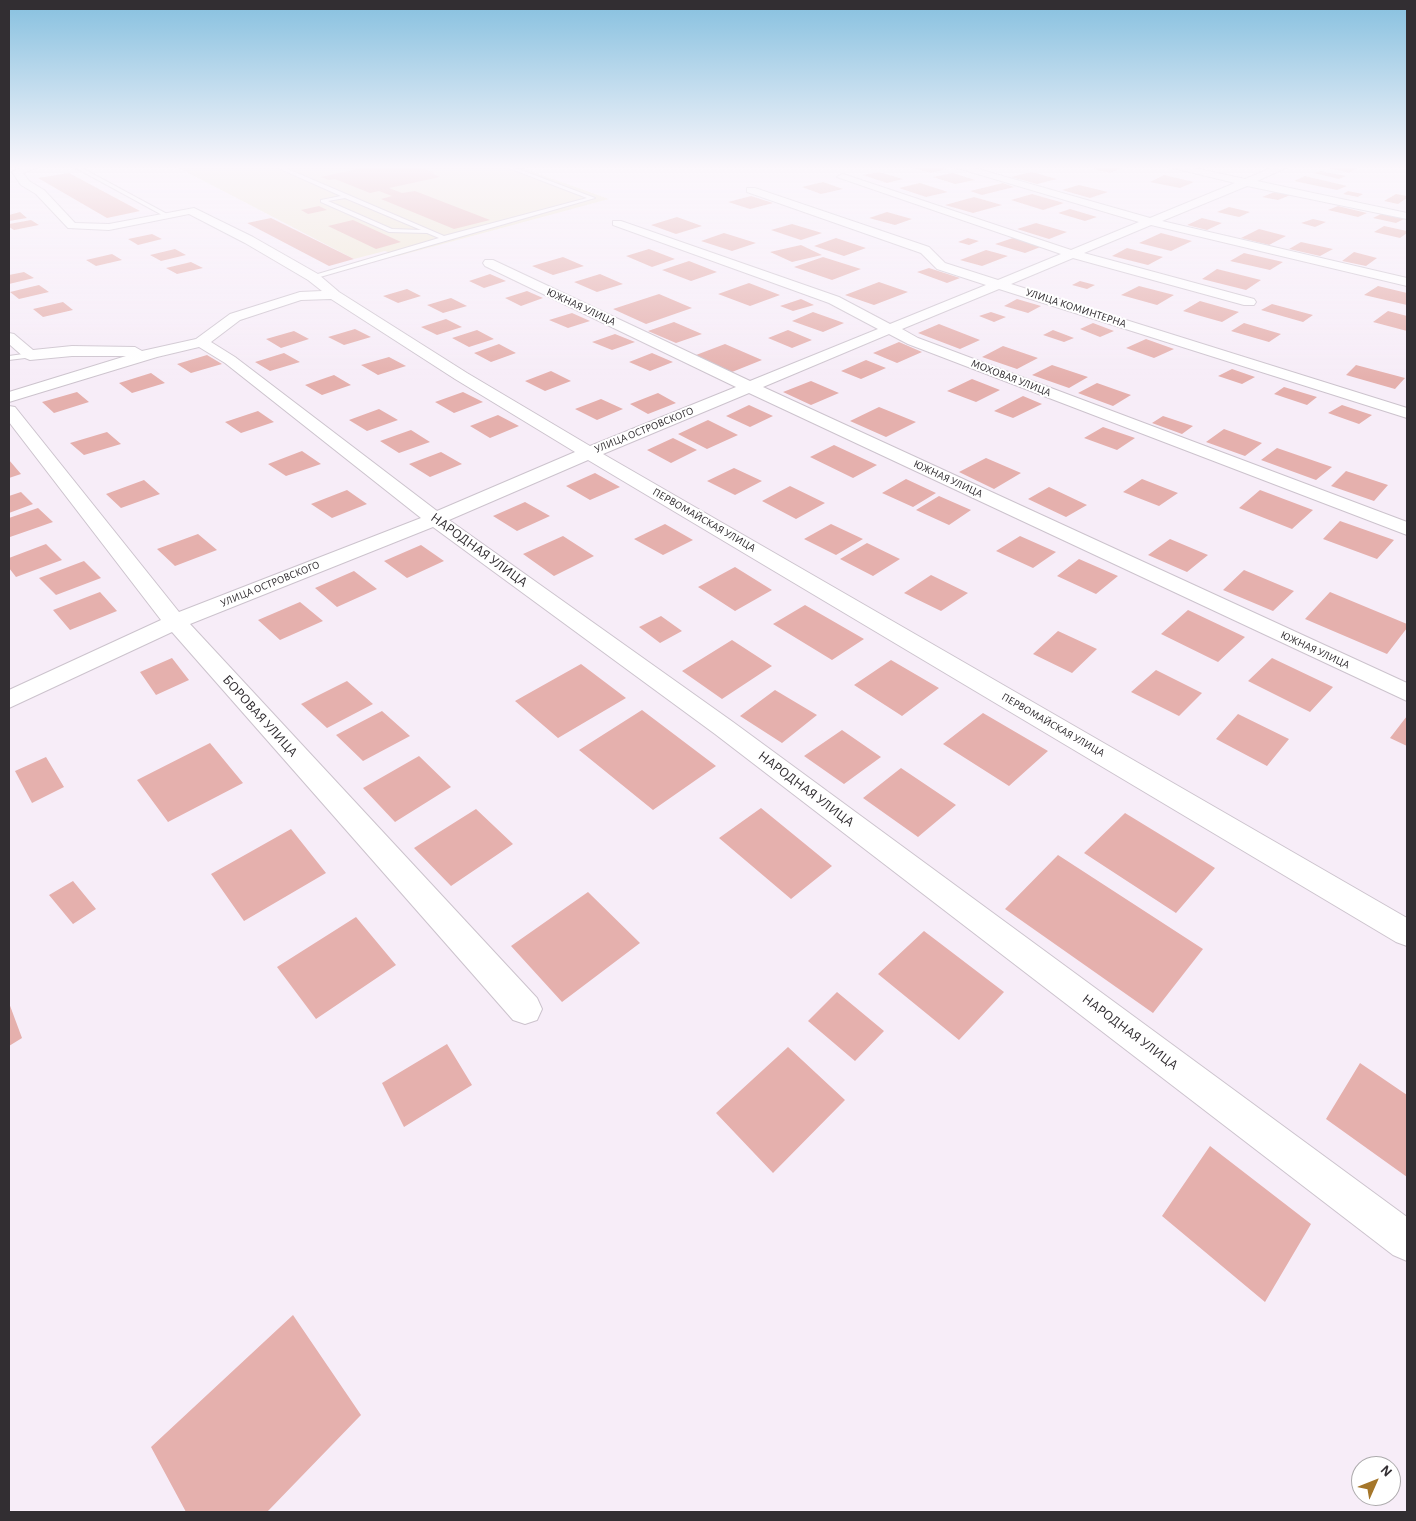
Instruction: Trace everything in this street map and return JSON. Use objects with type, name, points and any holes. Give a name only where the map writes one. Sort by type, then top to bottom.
[{"type":"street","name":"ПЕРВОМАЙСКАЯ УЛИЦА","points":[[245,238],[313,277],[334,295],[461,376],[589,453],[1407,932]]},
{"type":"street","name":"МОХОВАЯ УЛИЦА","points":[[660,238],[834,300],[923,345],[1407,529]]},
{"type":"street","name":"УЛИЦА КОМИНТЕРНА","points":[[890,238],[925,250],[941,266],[1407,413]]},
{"type":"street","points":[[1024,238],[1072,254],[1249,302]]},
{"type":"street","name":"УЛИЦА ОСТРОВСКОГО","points":[[9,700],[175,622],[435,519],[589,453],[1002,285],[1112,238]]},
{"type":"street","points":[[1220,238],[1407,282]]},
{"type":"street","name":"ЮЖНАЯ УЛИЦА","points":[[489,263],[750,387],[1407,693]]},
{"type":"street","points":[[9,397],[153,353],[201,342],[235,317],[300,296],[334,295]]},
{"type":"street","points":[[9,338],[30,355],[72,351],[153,353]]},
{"type":"street","name":"НАРОДНАЯ УЛИЦА","points":[[201,342],[230,360],[435,519],[724,728],[1407,1241]]},
{"type":"street","name":"БОРОВАЯ УЛИЦА","points":[[9,411],[175,622],[525,1009]]},
{"type":"lane","points":[[313,277],[444,238]]},
{"type":"lane","points":[[9,358],[30,355]]},
{"type":"shaded area","points":[[314,238],[465,238],[398,256],[385,251],[354,259]]},
{"type":"building","points":[[160,238],[162,239],[138,245],[128,239]]},
{"type":"building","points":[[276,238],[311,238],[354,259],[329,266]]},
{"type":"building","points":[[353,238],[392,238],[401,242],[376,249]]},
{"type":"building","points":[[710,238],[740,238],[756,243],[732,251],[701,241]]},
{"type":"building","points":[[836,238],[866,248],[844,256],[814,246]]},
{"type":"building","points":[[968,238],[979,241],[969,245],[958,242]]},
{"type":"building","points":[[1013,238],[1043,246],[1025,253],[995,244]]},
{"type":"building","points":[[1150,238],[1180,238],[1192,241],[1171,251],[1139,243]]},
{"type":"building","points":[[1241,238],[1282,238],[1269,245]]},
{"type":"building","points":[[1301,242],[1333,249],[1320,256],[1289,249]]},
{"type":"building","points":[[801,245],[822,255],[792,262],[770,252]]},
{"type":"building","points":[[1127,248],[1163,257],[1148,265],[1112,256]]},
{"type":"building","points":[[175,249],[186,255],[161,261],[150,255]]},
{"type":"building","points":[[649,249],[675,259],[652,267],[626,256]]},
{"type":"building","points":[[986,250],[1008,256],[982,266],[960,260]]},
{"type":"building","points":[[1354,252],[1377,258],[1366,266],[1342,261]]},
{"type":"building","points":[[1244,253],[1283,262],[1270,270],[1230,261]]},
{"type":"building","points":[[112,254],[122,260],[96,266],[86,260]]},
{"type":"building","points":[[563,257],[584,266],[553,275],[532,266]]},
{"type":"building","points":[[823,257],[861,269],[832,280],[794,267]]},
{"type":"building","points":[[689,261],[717,272],[691,281],[662,270]]},
{"type":"building","points":[[191,262],[203,268],[177,274],[166,268]]},
{"type":"building","points":[[929,268],[960,278],[947,283],[917,272]]},
{"type":"building","points":[[1217,269],[1261,280],[1246,290],[1202,279]]},
{"type":"building","points":[[24,272],[34,278],[9,284],[9,275]]},
{"type":"building","points":[[490,274],[506,281],[484,288],[469,281]]},
{"type":"building","points":[[600,274],[623,284],[597,292],[574,282]]},
{"type":"building","points":[[1080,281],[1095,285],[1087,289],[1072,285]]},
{"type":"building","points":[[879,282],[908,292],[874,305],[845,295]]},
{"type":"building","points":[[749,283],[780,295],[750,306],[718,294]]},
{"type":"building","points":[[39,285],[49,292],[19,299],[10,292]]},
{"type":"building","points":[[1139,286],[1174,295],[1157,305],[1121,295]]},
{"type":"building","points":[[1378,286],[1407,293],[1407,305],[1364,295]]},
{"type":"building","points":[[407,289],[421,296],[398,303],[383,296]]},
{"type":"building","points":[[527,291],[543,298],[521,306],[505,298]]},
{"type":"building","points":[[659,294],[692,308],[646,324],[613,309]]},
{"type":"building","points":[[451,298],[467,306],[443,313],[427,305]]},
{"type":"building","points":[[801,299],[814,305],[793,311],[780,306]]},
{"type":"building","points":[[1017,299],[1041,306],[1028,313],[1004,306]]},
{"type":"building","points":[[1200,301],[1239,312],[1222,322],[1183,311]]},
{"type":"building","points":[[63,302],[73,310],[43,317],[33,309]]},
{"type":"building","points":[[1272,304],[1313,315],[1303,322],[1261,310]]},
{"type":"building","points":[[1388,311],[1407,316],[1407,331],[1373,322]]},
{"type":"building","points":[[813,312],[844,323],[823,332],[792,321]]},
{"type":"building","points":[[991,312],[1006,317],[994,322],[979,316]]},
{"type":"building","points":[[572,313],[590,321],[568,328],[549,320]]},
{"type":"building","points":[[446,319],[462,327],[437,335],[421,327]]},
{"type":"building","points":[[674,322],[702,334],[676,343],[648,331]]},
{"type":"building","points":[[1093,323],[1114,331],[1100,337],[1080,329]]},
{"type":"building","points":[[1244,323],[1281,334],[1269,342],[1231,331]]},
{"type":"building","points":[[939,324],[980,340],[960,349],[918,333]]},
{"type":"building","points":[[355,329],[371,337],[344,345],[328,337]]},
{"type":"building","points":[[477,330],[494,339],[469,347],[452,338]]},
{"type":"building","points":[[788,330],[812,340],[792,348],[768,338]]},
{"type":"building","points":[[1053,330],[1074,338],[1064,342],[1043,335]]},
{"type":"building","points":[[294,331],[309,339],[281,348],[266,339]]},
{"type":"building","points":[[615,334],[635,342],[612,350],[592,342]]},
{"type":"building","points":[[1146,339],[1174,349],[1154,358],[1126,348]]},
{"type":"building","points":[[899,342],[922,352],[897,363],[873,353]]},
{"type":"building","points":[[499,344],[516,353],[491,362],[474,353]]},
{"type":"building","points":[[725,344],[762,360],[732,372],[696,355]]},
{"type":"building","points":[[1003,346],[1038,358],[1017,369],[982,357]]},
{"type":"building","points":[[284,353],[300,362],[270,371],[255,362]]},
{"type":"building","points":[[652,353],[673,362],[650,371],[629,362]]},
{"type":"building","points":[[207,355],[222,364],[191,373],[177,364]]},
{"type":"building","points":[[389,357],[406,366],[378,375],[361,365]]},
{"type":"building","points":[[866,360],[886,368],[861,379],[841,371]]},
{"type":"building","points":[[1052,365],[1088,377],[1069,388],[1032,375]]},
{"type":"building","points":[[1356,365],[1405,378],[1395,389],[1346,375]]},
{"type":"building","points":[[1232,369],[1255,377],[1242,384],[1218,376]]},
{"type":"building","points":[[551,371],[571,381],[545,391],[525,381]]},
{"type":"building","points":[[151,373],[165,383],[132,393],[119,383]]},
{"type":"building","points":[[334,375],[351,385],[322,395],[305,385]]},
{"type":"building","points":[[972,379],[1000,390],[976,402],[947,391]]},
{"type":"building","points":[[811,381],[839,393],[811,405],[783,392]]},
{"type":"building","points":[[1097,383],[1131,395],[1113,406],[1078,393]]},
{"type":"building","points":[[1284,387],[1317,397],[1307,405],[1274,394]]},
{"type":"building","points":[[77,392],[89,402],[54,413],[42,402]]},
{"type":"building","points":[[463,392],[483,402],[454,413],[435,402]]},
{"type":"building","points":[[658,393],[676,403],[648,414],[630,404]]},
{"type":"building","points":[[1023,396],[1042,404],[1013,418],[994,411]]},
{"type":"building","points":[[601,399],[623,409],[597,420],[575,409]]},
{"type":"building","points":[[749,405],[773,416],[750,427],[726,416]]},
{"type":"building","points":[[1342,405],[1372,415],[1359,424],[1328,413]]},
{"type":"building","points":[[879,407],[916,422],[886,437],[850,421]]},
{"type":"building","points":[[379,409],[398,420],[367,431],[349,420]]},
{"type":"building","points":[[258,411],[274,422],[241,433],[225,422]]},
{"type":"building","points":[[498,415],[519,426],[490,438],[470,426]]},
{"type":"building","points":[[1163,416],[1193,426],[1182,434],[1152,423]]},
{"type":"building","points":[[708,420],[738,435],[707,449],[678,434]]},
{"type":"building","points":[[1103,427],[1135,438],[1117,450],[1084,438]]},
{"type":"building","points":[[1224,429],[1262,443],[1245,456],[1206,442]]},
{"type":"building","points":[[411,430],[430,442],[399,453],[380,441]]},
{"type":"building","points":[[107,432],[121,444],[84,455],[70,443]]},
{"type":"building","points":[[673,438],[697,450],[671,463],[647,450]]},
{"type":"building","points":[[834,445],[877,465],[853,478],[810,457]]},
{"type":"building","points":[[1277,448],[1332,467],[1316,480],[1261,460]]},
{"type":"building","points":[[302,451],[321,464],[286,476],[268,464]]},
{"type":"building","points":[[441,452],[462,464],[430,477],[409,464]]},
{"type":"building","points":[[986,458],[1021,473],[994,489],[959,472]]},
{"type":"building","points":[[9,460],[21,474],[9,478]]},
{"type":"building","points":[[734,468],[762,481],[735,495],[707,481]]},
{"type":"building","points":[[1346,471],[1388,485],[1374,501],[1331,486]]},
{"type":"building","points":[[595,473],[620,487],[590,500],[566,486]]},
{"type":"building","points":[[906,479],[936,493],[913,507],[882,493]]},
{"type":"building","points":[[1142,479],[1178,493],[1159,506],[1123,492]]},
{"type":"building","points":[[144,480],[160,494],[121,508],[106,494]]},
{"type":"building","points":[[790,486],[825,503],[796,519],[762,501]]},
{"type":"building","points":[[1049,487],[1087,505],[1066,517],[1028,499]]},
{"type":"building","points":[[347,490],[367,504],[332,518],[311,504]]},
{"type":"building","points":[[1260,490],[1313,510],[1292,529],[1239,508]]},
{"type":"building","points":[[21,492],[33,504],[9,513],[9,496]]},
{"type":"building","points":[[939,496],[971,510],[949,525],[916,510]]},
{"type":"building","points":[[525,502],[550,516],[517,531],[493,516]]},
{"type":"building","points":[[38,508],[53,522],[10,537],[9,518]]},
{"type":"building","points":[[1340,521],[1394,540],[1377,559],[1323,539]]},
{"type":"building","points":[[665,524],[693,540],[663,555],[634,539]]},
{"type":"building","points":[[831,524],[863,539],[836,555],[804,539]]},
{"type":"building","points":[[198,534],[217,550],[175,566],[157,549]]},
{"type":"building","points":[[563,536],[594,556],[554,576],[523,554]]},
{"type":"building","points":[[1020,536],[1056,552],[1033,568],[996,551]]},
{"type":"building","points":[[1170,539],[1208,555],[1187,572],[1148,555]]},
{"type":"building","points":[[867,543],[900,559],[873,576],[840,559]]},
{"type":"building","points":[[46,544],[62,560],[16,577],[9,568],[9,558]]},
{"type":"building","points":[[421,545],[444,561],[407,578],[384,561]]},
{"type":"building","points":[[1079,559],[1118,576],[1096,594],[1057,576]]},
{"type":"building","points":[[84,561],[101,578],[56,595],[39,578]]},
{"type":"building","points":[[735,567],[772,590],[735,611],[698,587]]},
{"type":"building","points":[[1244,570],[1294,591],[1273,611],[1223,590]]},
{"type":"building","points":[[354,571],[377,589],[337,607],[315,588]]},
{"type":"building","points":[[931,575],[968,593],[941,611],[904,593]]},
{"type":"building","points":[[100,592],[117,611],[70,630],[53,610]]},
{"type":"building","points":[[1330,592],[1407,624],[1407,628],[1387,654],[1305,619]]},
{"type":"building","points":[[300,602],[323,621],[280,640],[258,620]]},
{"type":"building","points":[[805,605],[864,639],[832,660],[773,624]]},
{"type":"building","points":[[1188,610],[1245,637],[1218,662],[1161,634]]},
{"type":"building","points":[[661,616],[682,631],[660,643],[639,627]]},
{"type":"building","points":[[1058,631],[1097,649],[1072,673],[1033,654]]},
{"type":"building","points":[[732,640],[772,666],[722,699],[682,671]]},
{"type":"building","points":[[172,658],[189,680],[156,695],[140,672]]},
{"type":"building","points":[[1272,658],[1333,687],[1310,712],[1248,681]]},
{"type":"building","points":[[891,660],[939,688],[902,716],[854,685]]},
{"type":"building","points":[[581,664],[626,698],[558,738],[515,701]]},
{"type":"building","points":[[1156,670],[1202,693],[1179,716],[1131,692]]},
{"type":"building","points":[[347,681],[373,704],[327,728],[301,704]]},
{"type":"building","points":[[775,690],[817,715],[782,743],[740,716]]},
{"type":"building","points":[[642,710],[716,766],[653,810],[579,750]]},
{"type":"building","points":[[382,711],[410,736],[363,761],[336,735]]},
{"type":"building","points":[[983,713],[1048,751],[1009,786],[943,744]]},
{"type":"building","points":[[1238,714],[1289,739],[1267,766],[1216,739]]},
{"type":"building","points":[[1407,716],[1407,746],[1390,738]]},
{"type":"building","points":[[842,730],[881,757],[844,784],[804,756]]},
{"type":"building","points":[[210,743],[243,783],[168,822],[137,780]]},
{"type":"building","points":[[419,756],[451,787],[395,822],[363,788]]},
{"type":"building","points":[[46,757],[64,787],[32,803],[15,771]]},
{"type":"building","points":[[901,768],[956,805],[918,837],[863,798]]},
{"type":"building","points":[[761,808],[832,866],[791,899],[719,838]]},
{"type":"building","points":[[476,809],[513,844],[451,886],[414,848]]},
{"type":"building","points":[[1125,813],[1215,868],[1176,913],[1084,853]]},
{"type":"building","points":[[291,829],[326,873],[244,921],[211,874]]},
{"type":"building","points":[[1058,855],[1203,949],[1153,1013],[1005,909]]},
{"type":"building","points":[[73,881],[96,909],[73,924],[49,895]]},
{"type":"building","points":[[588,892],[640,943],[562,1002],[511,946]]},
{"type":"building","points":[[356,917],[396,965],[316,1019],[277,967]]},
{"type":"building","points":[[924,931],[1004,992],[959,1040],[878,974]]},
{"type":"building","points":[[837,992],[884,1031],[855,1061],[808,1021]]},
{"type":"building","points":[[9,1003],[22,1038],[9,1046]]},
{"type":"building","points":[[447,1044],[472,1085],[404,1127],[382,1083]]},
{"type":"building","points":[[788,1047],[845,1100],[773,1173],[716,1113]]},
{"type":"building","points":[[1360,1063],[1407,1095],[1407,1177],[1326,1119]]},
{"type":"building","points":[[1210,1146],[1311,1224],[1265,1302],[1162,1216]]},
{"type":"building","points":[[293,1315],[361,1415],[267,1512],[186,1512],[151,1447]]}]
